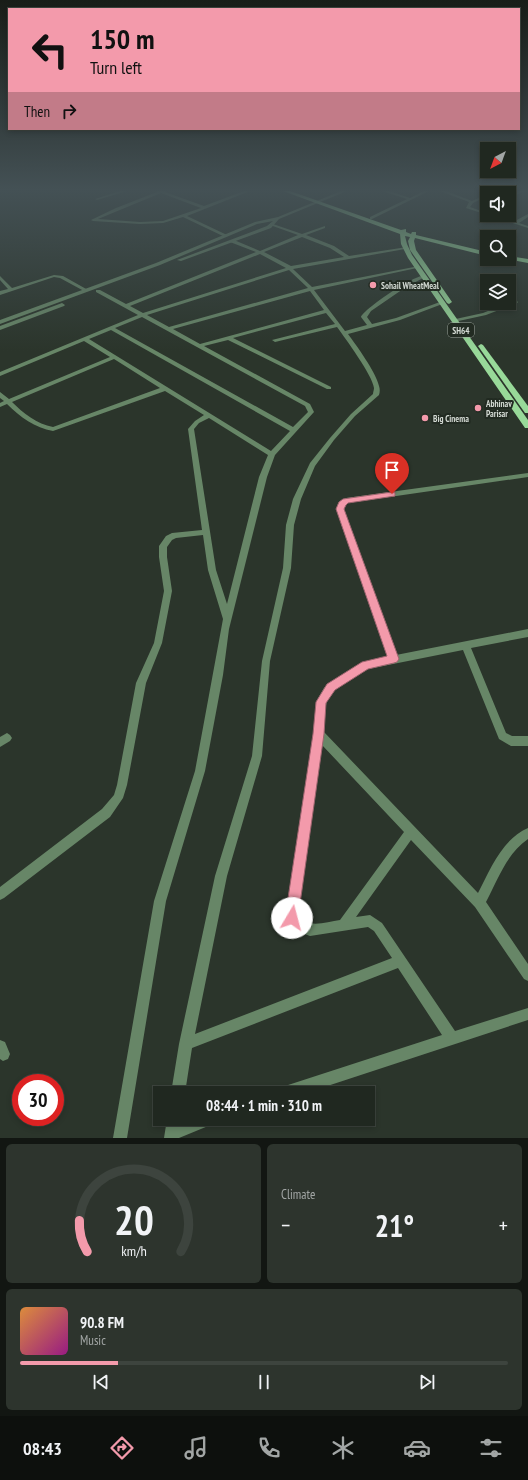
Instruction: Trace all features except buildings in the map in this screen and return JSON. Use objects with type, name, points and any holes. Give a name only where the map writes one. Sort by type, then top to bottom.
[{"type":"main road","name":"SH64","points":[[405,244],[405,248],[423,277],[442,303],[457,319],[528,412]]},
{"type":"main road","name":"SH64","points":[[412,244],[413,250],[457,319],[528,426]]},
{"type":"main road","points":[[450,244],[480,252]]},
{"type":"main road","points":[[460,244],[480,248]]},
{"type":"main road","points":[[516,255],[528,257]]},
{"type":"main road","points":[[516,259],[528,261]]},
{"type":"street","points":[[0,322],[204,244]]},
{"type":"street","points":[[0,328],[224,244]]},
{"type":"street","points":[[179,1086],[186,1044],[221,876],[257,756],[266,660],[287,568],[290,525],[297,499],[312,465],[353,415],[376,394],[377,388],[375,381],[354,346],[311,289],[290,268],[260,252],[240,244]]},
{"type":"street","points":[[126,306],[280,244]]},
{"type":"street","points":[[325,244],[348,258]]},
{"type":"street","points":[[0,374],[142,315],[290,268],[405,248]]},
{"type":"street","points":[[168,329],[311,289],[417,267]]},
{"type":"street","points":[[0,293],[54,276],[61,276],[86,290]]},
{"type":"street","points":[[0,277],[11,290]]},
{"type":"street","points":[[371,327],[364,317],[365,314],[385,298],[423,277]]},
{"type":"street","points":[[98,291],[308,405],[311,412],[272,454],[263,477],[228,618],[200,771],[160,901],[120,1138]]},
{"type":"street","points":[[344,333],[398,319],[442,303]]},
{"type":"street","points":[[457,319],[484,314],[494,310]]},
{"type":"street","points":[[199,346],[327,312]]},
{"type":"street","points":[[275,340],[337,325]]},
{"type":"street","points":[[111,328],[294,430]]},
{"type":"street","points":[[228,338],[329,388]]},
{"type":"street","points":[[85,339],[272,454]]},
{"type":"street","points":[[0,405],[115,357]]},
{"type":"street","points":[[0,394],[7,402],[36,424],[53,429],[166,388]]},
{"type":"street","points":[[209,414],[196,422],[191,429],[212,570],[228,618]]},
{"type":"street","points":[[394,659],[340,509],[342,504],[346,501],[528,475]]},
{"type":"street","points":[[0,894],[106,813],[118,798],[127,764],[141,683],[158,643],[168,591],[163,557],[163,546],[169,538],[175,535],[206,532]]},
{"type":"street","points":[[452,1038],[378,926],[370,921],[310,930],[298,926],[292,918],[319,734],[321,702],[331,687],[366,665],[528,633]]},
{"type":"street","points":[[466,646],[502,736],[512,742],[528,741]]},
{"type":"street","points":[[319,734],[479,903],[528,975]]},
{"type":"street","points":[[343,925],[411,831]]},
{"type":"street","points":[[479,903],[509,848],[520,837],[528,833]]},
{"type":"street","points":[[186,1044],[401,961]]},
{"type":"street","points":[[306,1086],[528,1014]]},
{"type":"street","points":[[171,1136],[173,1126]]},
{"type":"street","points":[[171,1136],[193,1126]]},
{"type":"place","name":"Sohail WheatMeal","points":[[373,285]]},
{"type":"place","name":"Abhinav Parisar","points":[[478,408]]},
{"type":"place","name":"Big Cinema","points":[[425,418]]},
{"type":"route","points":[[292,918],[319,734],[321,702],[331,687],[366,665],[394,659],[340,509],[342,504],[346,501],[392,494]]}]
